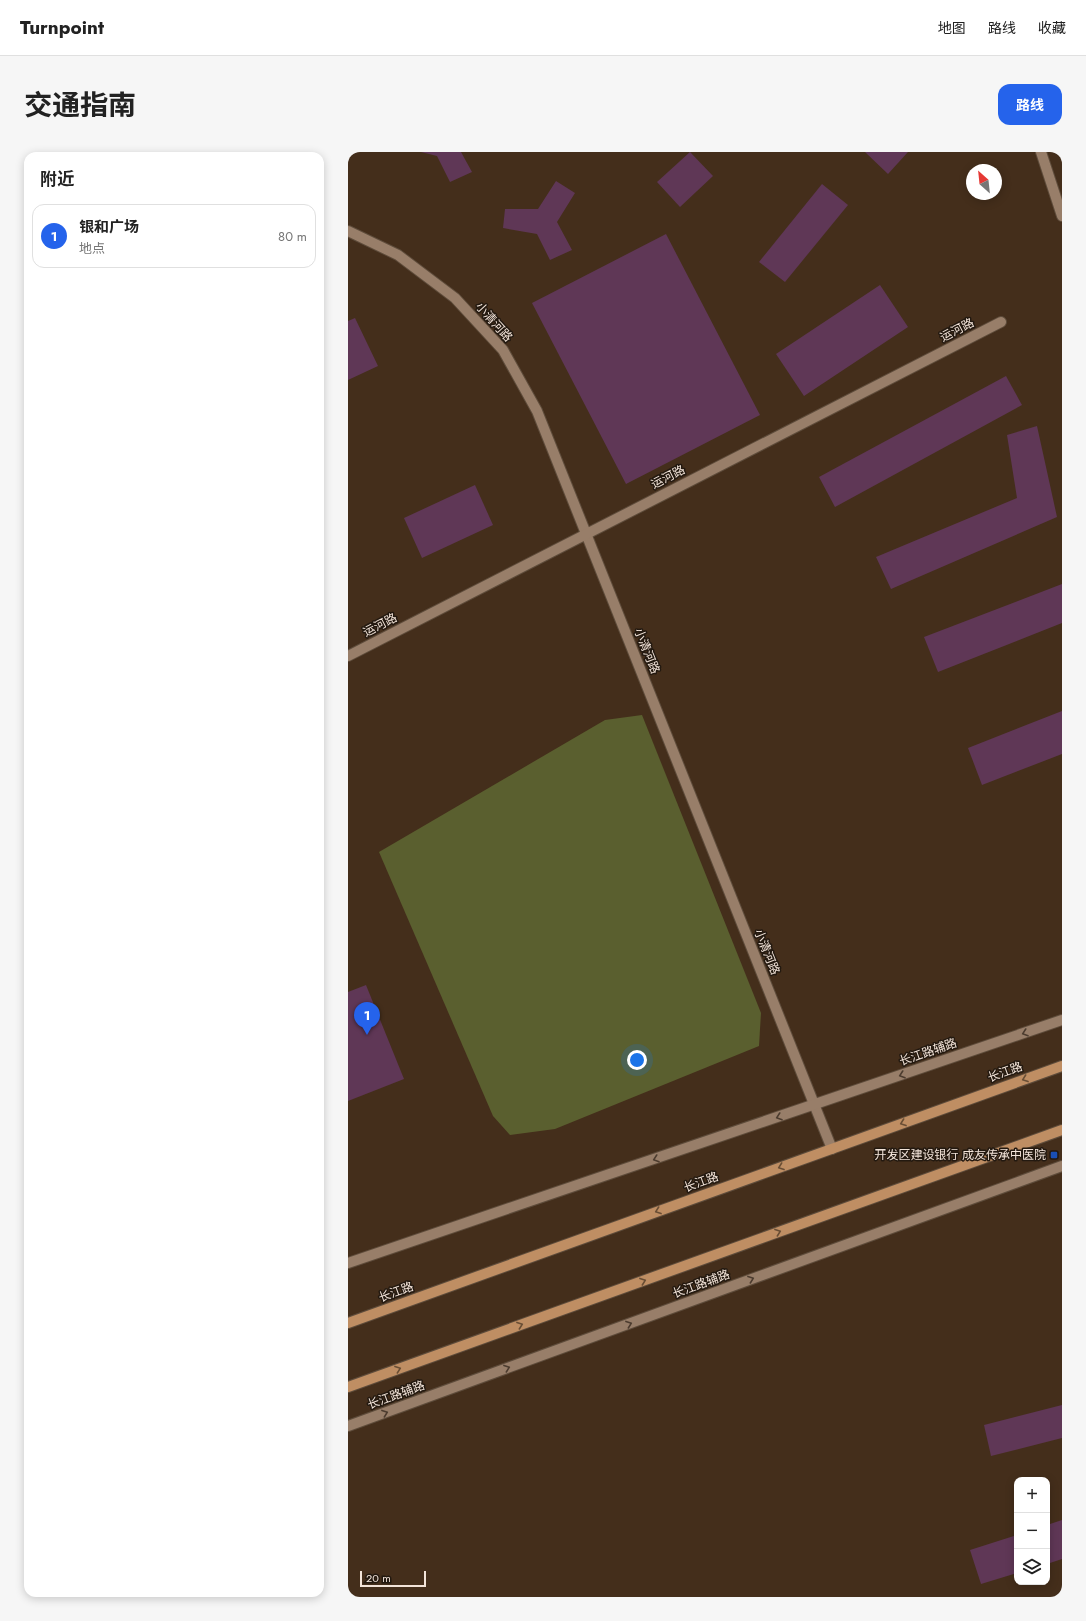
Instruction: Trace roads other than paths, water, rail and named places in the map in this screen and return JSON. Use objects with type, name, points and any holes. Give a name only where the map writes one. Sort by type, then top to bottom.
[{"type":"main road","name":"长江路","points":[[348,1323],[1062,1066]]},
{"type":"main road","points":[[348,1387],[1062,1130]]},
{"type":"street","points":[[1041,152],[1062,216]]},
{"type":"street","name":"小清河路","points":[[348,231],[398,254],[455,298],[503,350],[537,411],[832,1148]]},
{"type":"street","name":"运河路","points":[[348,656],[1000,322]]},
{"type":"street","name":"长江路辅路","points":[[348,1264],[1062,1020]]},
{"type":"street","name":"长江路辅路","points":[[348,1426],[1062,1166]]},
{"type":"place","name":"银和广场","points":[[367,1035]]},
{"type":"place","name":"开发区建设银行 成友传承中医院","points":[[1054,1155]]}]
